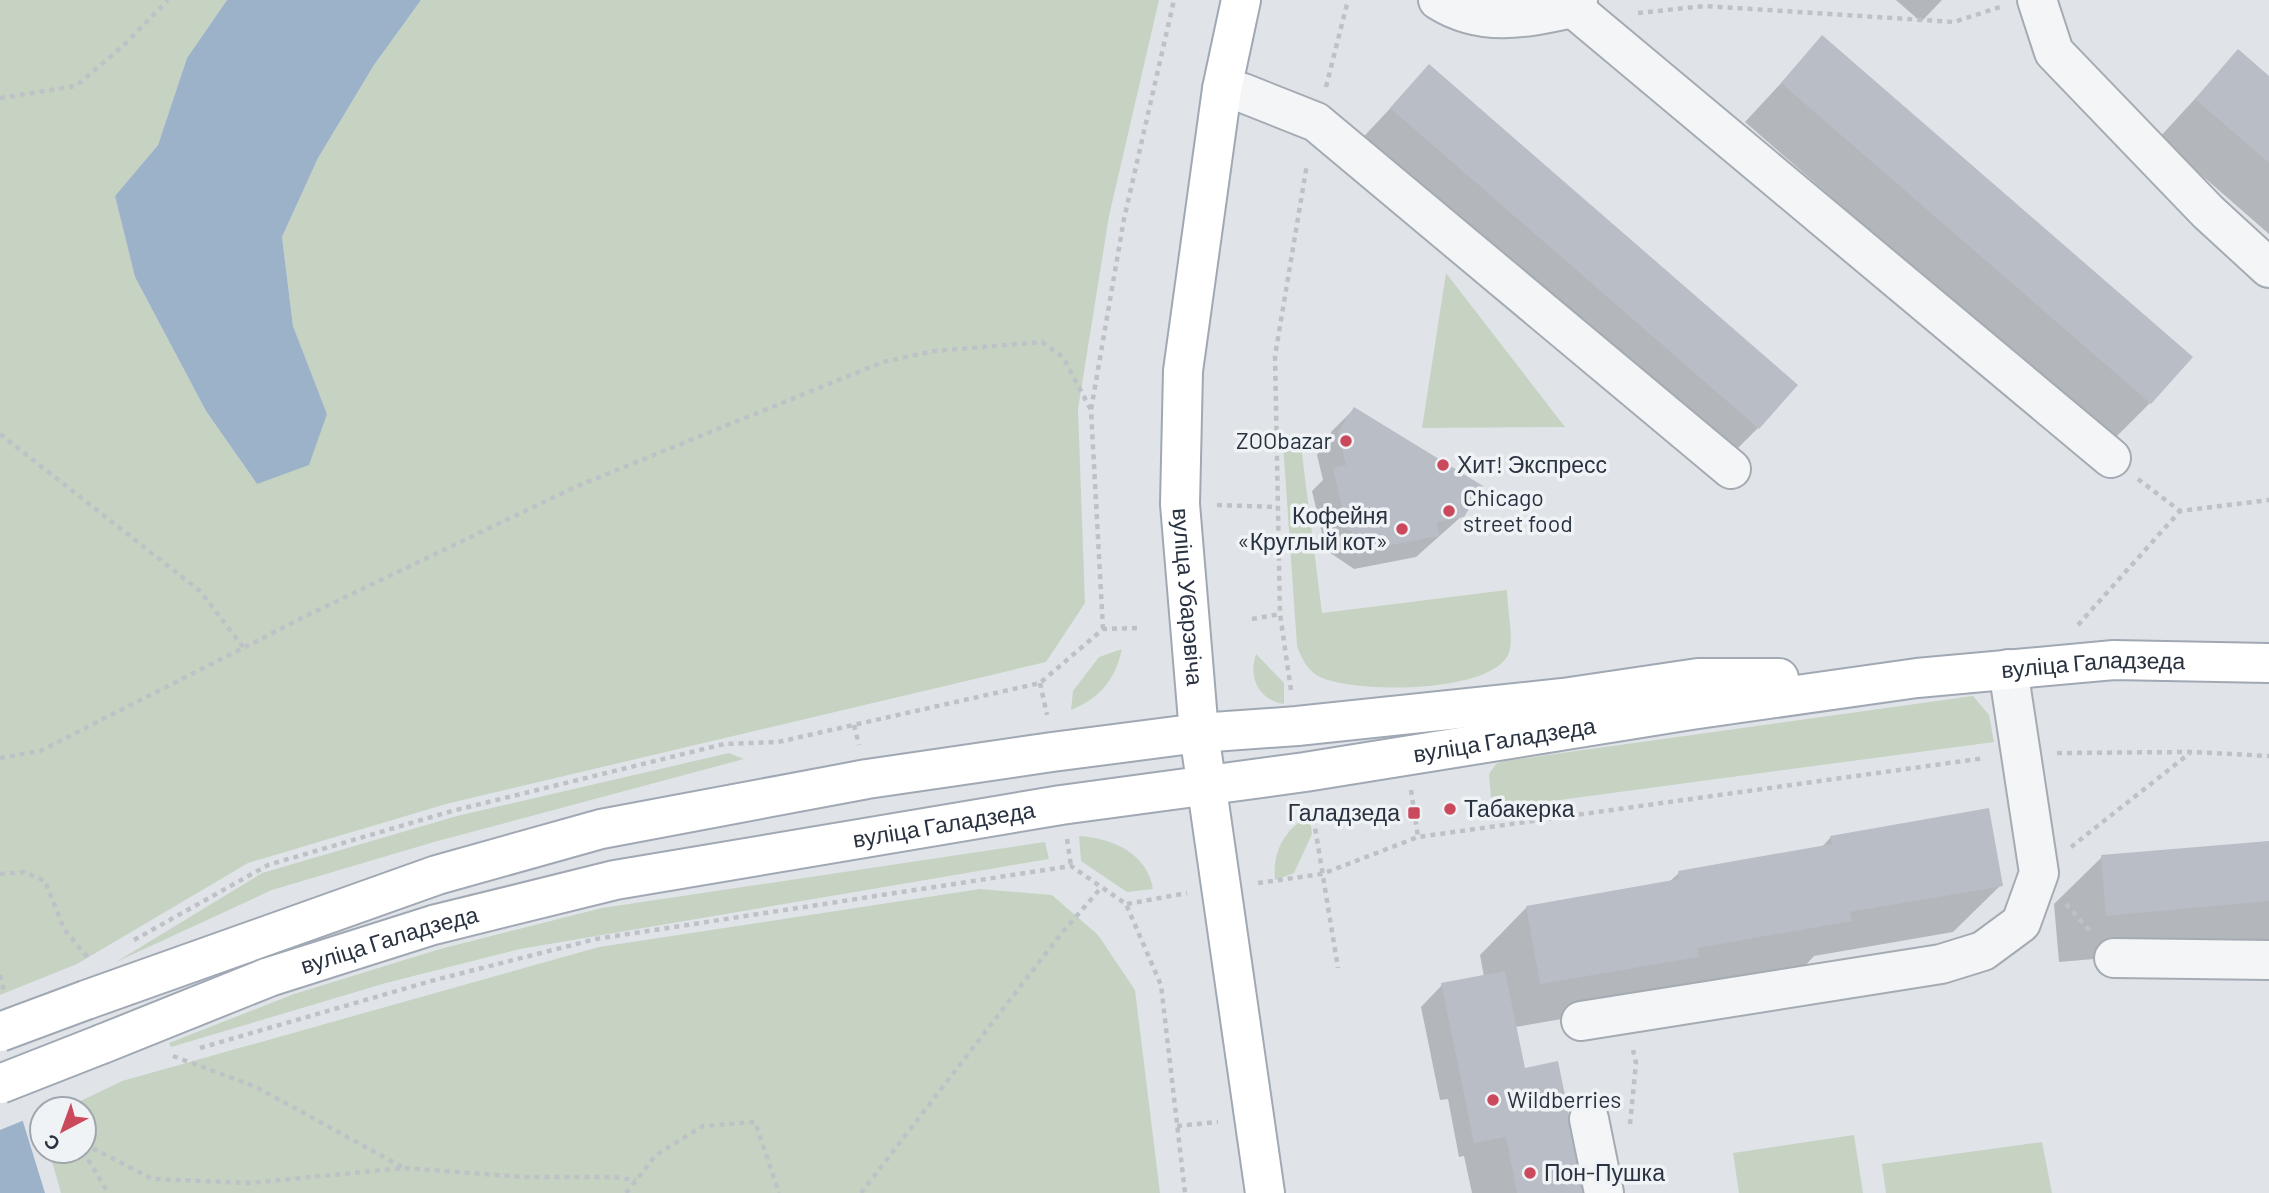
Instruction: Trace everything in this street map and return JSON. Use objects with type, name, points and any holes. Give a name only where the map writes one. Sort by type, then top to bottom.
[{"type":"main road","name":"вуліца Убарэвіча","points":[[1241,0],[1222,89],[1183,371],[1180,504],[1199,733],[1265,1193]]},
{"type":"main road","name":"вуліца Галадзеда","points":[[0,1084],[269,977],[395,937],[615,880],[1206,784],[1306,772],[1917,678],[2114,660],[2269,663]]},
{"type":"main road","name":"вуліца Галадзеда","points":[[0,1032],[85,984],[437,876],[601,829],[866,779],[1199,733],[1297,726],[1563,698],[1698,678],[1917,678]]},
{"type":"lane","points":[[1438,0],[1453,10],[1511,21],[1579,8],[2110,458]]},
{"type":"lane","points":[[2023,2],[2054,52],[2207,212],[2269,268]]},
{"type":"lane","points":[[1222,89],[1243,93],[1316,122],[1731,469]]},
{"type":"lane","points":[[1581,1021],[1941,964],[1983,951],[2021,923],[2039,873],[2008,668]]},
{"type":"lane","points":[[2114,958],[2269,960]]},
{"type":"lane","points":[[1589,1119],[1604,1193]]},
{"type":"path","points":[[0,98],[76,86],[125,44],[167,0]]},
{"type":"path","points":[[1103,629],[1091,410],[1124,219],[1174,0]]},
{"type":"path","points":[[1297,726],[1280,614],[1275,356],[1299,197],[1348,0]]},
{"type":"path","points":[[1579,8],[1705,6],[1954,22],[2023,2]]},
{"type":"path","points":[[0,758],[40,751],[575,487],[883,362],[934,351],[1042,342],[1063,356],[1091,410]]},
{"type":"path","points":[[0,434],[200,591],[244,648]]},
{"type":"path","points":[[2110,458],[2180,511]]},
{"type":"path","points":[[2073,630],[2180,511],[2269,500]]},
{"type":"path","points":[[1180,504],[1276,506]]},
{"type":"path","points":[[1252,619],[1280,614]]},
{"type":"path","points":[[129,944],[259,868],[452,811],[724,744],[778,742],[1040,683],[1103,629],[1139,628]]},
{"type":"path","points":[[1040,683],[1046,715]]},
{"type":"path","points":[[2114,958],[2039,873],[2191,752]]},
{"type":"path","points":[[1126,904],[1322,874],[1418,837],[2021,753],[2191,752],[2269,757]]},
{"type":"path","points":[[1306,772],[1338,968]]},
{"type":"path","points":[[1414,813],[1418,837]]},
{"type":"path","points":[[1066,836],[1071,866],[1100,889],[1126,904],[1161,985],[1185,1193]]},
{"type":"path","points":[[199,1048],[431,981],[596,939],[1071,866]]},
{"type":"path","points":[[0,874],[24,872],[45,881],[64,929],[93,964],[85,984]]},
{"type":"path","points":[[861,1193],[1060,935],[1100,889]]},
{"type":"path","points":[[161,1060],[186,1052]]},
{"type":"path","points":[[171,1055],[256,1087],[404,1168]]},
{"type":"path","points":[[1629,1127],[1636,1063]]},
{"type":"path","points":[[626,1193],[656,1155],[703,1126],[755,1122],[779,1193]]},
{"type":"path","points":[[98,1151],[153,1180],[249,1183],[404,1168],[523,1177],[613,1177],[636,1180]]},
{"type":"path","points":[[91,1165],[108,1193]]},
{"type":"green space","points":[[0,0],[227,0],[187,58],[158,145],[115,196],[135,277],[206,411],[257,484],[327,414],[293,326],[282,237],[318,158],[374,65],[421,0],[1159,0],[1109,216],[1078,409],[1085,603],[1046,662],[446,804],[248,863],[77,964],[0,995]]},
{"type":"green space","points":[[1446,273],[1565,427],[1422,428]]},
{"type":"green space","points":[[1290,440],[1301,446],[1322,613],[1507,590],[1511,643],[1500,664],[1481,675],[1454,683],[1423,686],[1360,686],[1335,682],[1318,676],[1311,670],[1297,646],[1283,444]]},
{"type":"green space","points":[[1122,649],[1115,670],[1105,687],[1090,700],[1071,710],[1073,691],[1099,657]]},
{"type":"green space","points":[[1256,654],[1284,683],[1284,704],[1268,698],[1257,686],[1253,671]]},
{"type":"green space","points":[[1973,696],[1989,715],[1994,742],[1492,809],[1489,774],[1496,764],[1504,761]]},
{"type":"green space","points":[[729,753],[744,759],[434,842],[272,890],[116,962],[262,873],[457,816]]},
{"type":"green space","points":[[1310,816],[1312,834],[1294,873],[1275,880],[1276,859],[1282,842],[1294,827]]},
{"type":"green space","points":[[1079,836],[1115,844],[1136,857],[1144,866],[1153,889],[1127,892],[1081,861]]},
{"type":"green space","points":[[1045,842],[1049,859],[520,949],[386,983],[171,1047],[169,1043],[294,994],[440,949],[602,908]]},
{"type":"green space","points":[[980,889],[1052,895],[1098,935],[1135,990],[1160,1193],[61,1193],[53,1165],[98,1165],[98,1095],[93,1095],[122,1081],[599,947]]},
{"type":"green space","points":[[1854,1135],[1863,1193],[1739,1193],[1733,1153]]},
{"type":"green space","points":[[2042,1142],[2052,1193],[1886,1193],[1882,1164]]},
{"type":"water","points":[[227,0],[421,0],[374,65],[318,158],[282,237],[293,326],[327,414],[309,465],[257,484],[206,411],[135,277],[115,196],[158,145],[187,58]]},
{"type":"water","points":[[0,1047],[28,1138],[28,1165],[36,1165],[45,1193],[0,1193]]},
{"type":"pier","points":[[0,1044],[27,1119],[0,1130]]},
{"type":"building","points":[[1822,35],[2193,357],[2151,404],[1781,83]]},
{"type":"building","points":[[2238,49],[2269,76],[2269,163],[2195,99]]},
{"type":"building","points":[[1429,64],[1798,385],[1759,429],[1390,108]]},
{"type":"building","points":[[1354,407],[1483,486],[1464,517],[1437,522],[1439,536],[1376,548],[1347,529],[1333,468],[1346,465],[1338,432]]},
{"type":"building","points":[[1989,808],[2003,886],[1850,912],[1852,921],[1698,948],[1699,957],[1540,984],[1526,906],[1679,879],[1678,871],[1832,844],[1830,836]]},
{"type":"building","points":[[2269,841],[2269,901],[2106,916],[2101,855]]},
{"type":"building","points":[[1505,971],[1525,1068],[1558,1061],[1585,1193],[1517,1193],[1506,1137],[1474,1143],[1441,983]]},
{"type":"place","name":"ZOObazar","points":[[1346,441]]},
{"type":"place","name":"Хит! Экспресс","points":[[1443,465]]},
{"type":"place","name":"Chicago street food","points":[[1449,511]]},
{"type":"place","name":"Кофейня «Круглый кот»","points":[[1402,529]]},
{"type":"place","name":"Табакерка","points":[[1450,809]]},
{"type":"place","name":"Галадзеда","points":[[1414,813]]},
{"type":"place","name":"Wildberries","points":[[1493,1100]]},
{"type":"place","name":"Пон-Пушка","points":[[1530,1173]]}]
